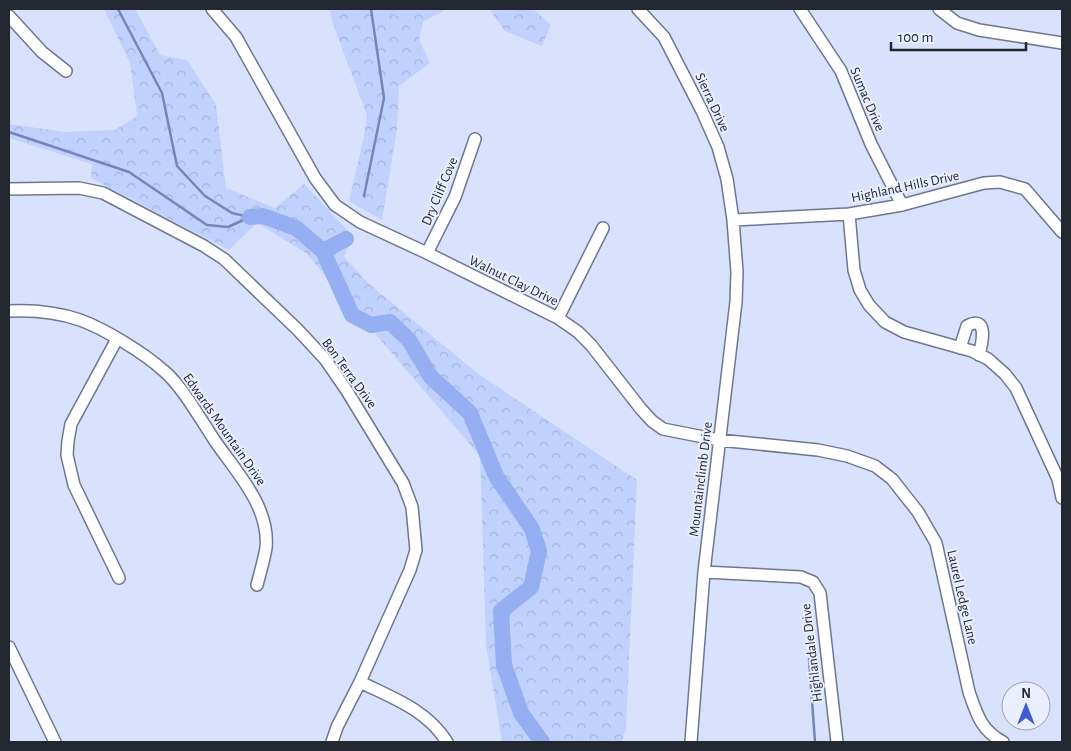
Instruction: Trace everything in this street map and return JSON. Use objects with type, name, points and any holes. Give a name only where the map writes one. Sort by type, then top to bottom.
[{"type":"street","points":[[14,9],[9,16],[42,52],[66,71]]},
{"type":"street","name":"Walnut Clay Drive","points":[[212,9],[236,37],[315,178],[335,205],[360,222],[428,253],[558,318],[578,332],[591,345],[619,383],[652,421],[664,429],[719,440],[818,450],[847,456],[875,466]]},
{"type":"street","name":"Sierra Drive","points":[[638,9],[664,37],[702,110],[718,147],[727,179],[733,220]]},
{"type":"street","name":"Sumac Drive","points":[[800,9],[841,71],[871,144],[902,205]]},
{"type":"street","points":[[939,9],[957,23],[979,30],[1062,43]]},
{"type":"street","name":"Dry Cliff Cove","points":[[428,253],[455,197],[475,139]]},
{"type":"street","name":"Highland Hills Drive","points":[[733,220],[849,214],[902,205],[984,183],[1000,182],[1025,189],[1062,232]]},
{"type":"street","name":"Bon Terra Drive","points":[[9,189],[79,188],[103,193],[196,242],[224,259],[297,329],[325,359],[347,391],[403,483],[412,507],[416,550],[410,570],[360,682],[337,727],[332,742]]},
{"type":"street","points":[[849,214],[854,270],[860,290],[869,305],[885,322],[904,332],[979,355],[988,359],[1005,374],[1016,388],[1058,479],[1062,498]]},
{"type":"street","name":"Mountainclimb Drive","points":[[691,742],[704,572],[736,302],[737,272],[733,220]]},
{"type":"street","points":[[558,318],[603,228]]},
{"type":"street","name":"Edwards Mountain Drive","points":[[9,311],[29,310],[63,315],[81,320],[149,359],[174,382],[260,507],[266,535],[266,548],[257,585]]},
{"type":"street","points":[[960,348],[967,326],[971,324],[978,325],[982,328],[984,336],[979,355]]},
{"type":"street","points":[[117,339],[71,424],[67,455],[74,485],[119,578]]},
{"type":"street","name":"Laurel Ledge Lane","points":[[875,466],[892,479],[918,512],[936,543],[969,692],[977,716],[992,736],[1003,742]]},
{"type":"street","name":"Highlandale Drive","points":[[704,572],[802,577],[813,582],[820,594],[837,742]]},
{"type":"street","points":[[9,646],[55,742]]},
{"type":"street","points":[[360,682],[417,710],[442,734],[447,742]]},
{"type":"green space","points":[[104,9],[135,9],[160,55],[187,60],[216,105],[226,188],[275,208],[304,184],[353,236],[344,257],[368,283],[477,373],[637,480],[626,728],[622,742],[502,742],[486,644],[480,456],[306,253],[257,223],[229,250],[91,178],[92,164],[9,138],[9,124],[65,132],[115,130],[137,116],[130,63]]},
{"type":"green space","points":[[330,9],[447,9],[423,22],[419,40],[430,63],[399,86],[397,129],[382,220],[349,201],[364,137],[367,115],[332,21]]},
{"type":"green space","points":[[489,9],[533,9],[551,25],[542,46],[505,31]]},
{"type":"waterway","points":[[118,9],[162,93],[177,166],[205,196],[232,213],[249,217]]},
{"type":"waterway","points":[[364,196],[384,98],[371,9]]},
{"type":"waterway","points":[[9,132],[129,172],[207,225],[228,227],[250,217]]},
{"type":"waterway","points":[[250,217],[263,216],[296,228],[323,251]]},
{"type":"waterway","points":[[346,239],[323,251],[352,315],[371,325],[390,322],[409,340],[431,377],[470,413],[496,476],[532,529],[539,551],[531,587],[501,611],[504,665],[521,713],[542,742]]},
{"type":"waterway","points":[[809,659],[815,742]]}]
